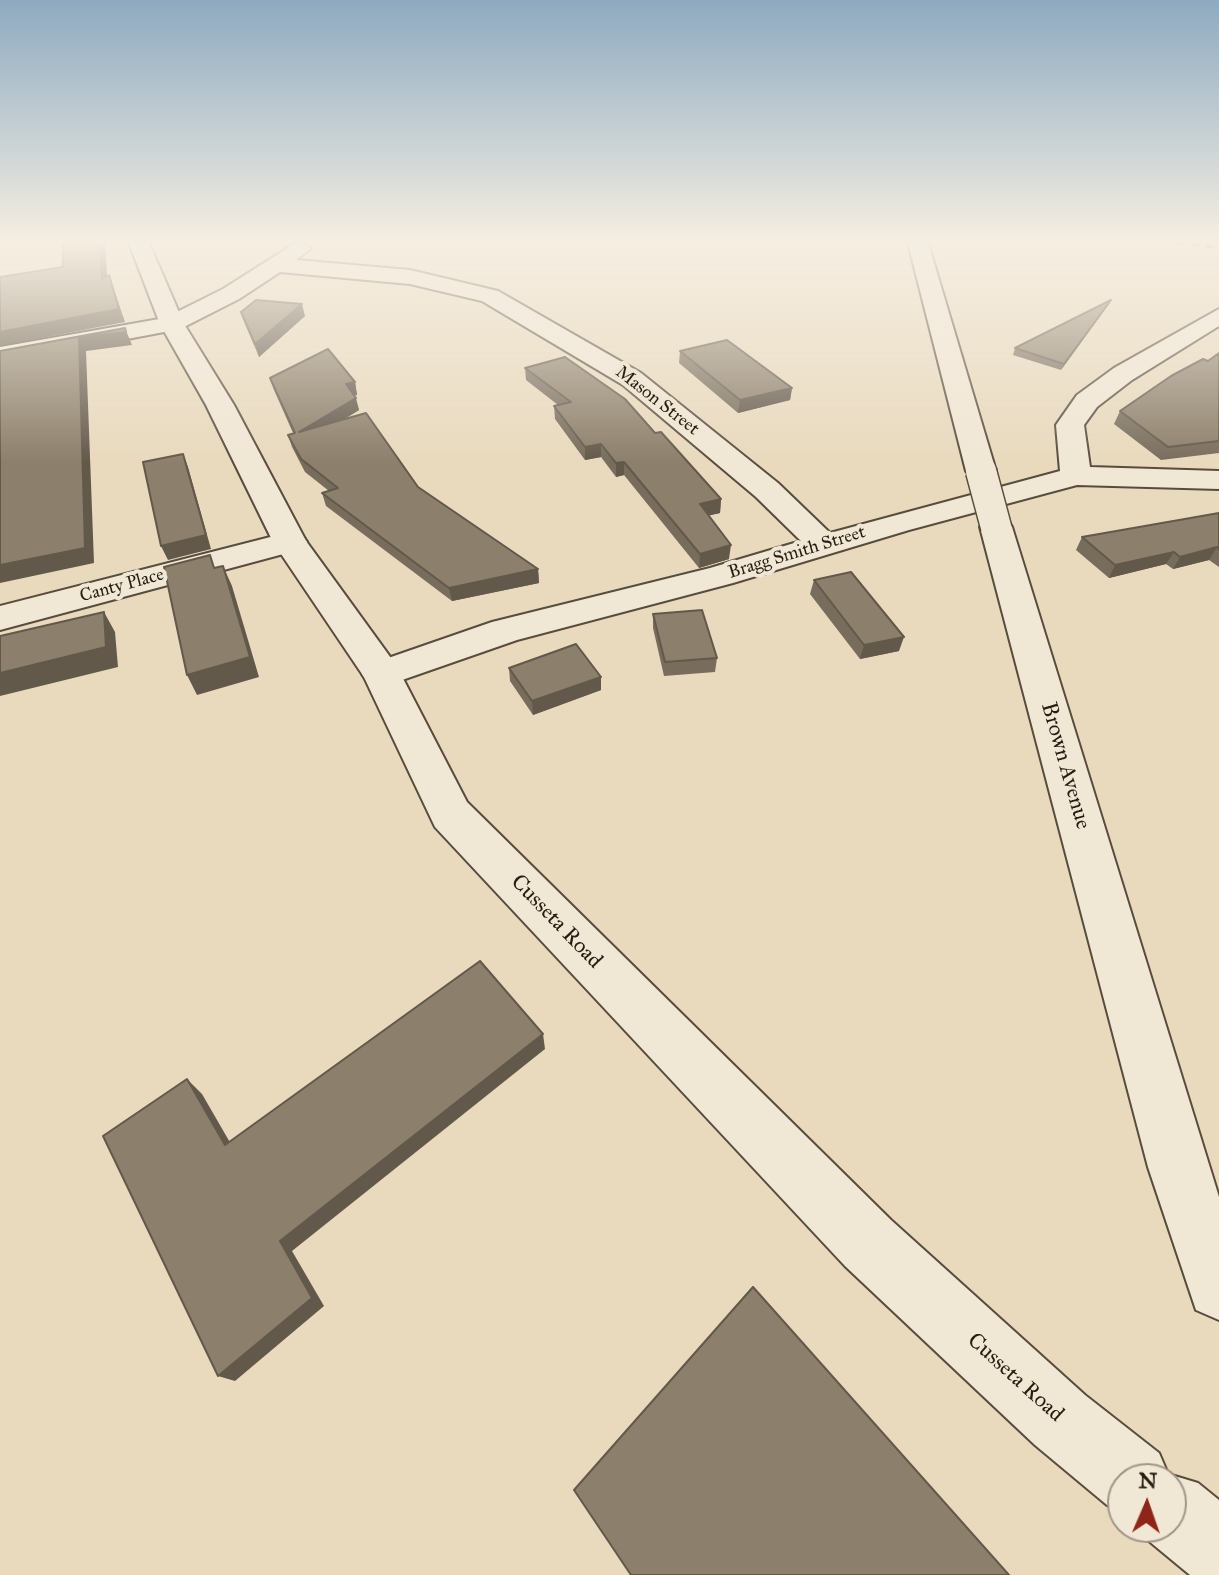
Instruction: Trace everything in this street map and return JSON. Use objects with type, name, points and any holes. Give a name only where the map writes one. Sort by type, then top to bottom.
[{"type":"street","name":"Cusseta Road","points":[[169,316],[220,405],[290,542],[382,674],[451,814],[868,1243],[1060,1420],[1113,1463]]},
{"type":"street","points":[[0,355],[172,324],[185,316]]},
{"type":"street","name":"Mason Street","points":[[525,316],[632,379],[767,490],[824,545]]},
{"type":"street","name":"Brown Avenue","points":[[938,316],[1178,1167],[1219,1287]]},
{"type":"street","points":[[1076,476],[1070,425],[1087,401],[1123,374],[1218,316]]},
{"type":"street","name":"Bragg Smith Street","points":[[382,674],[505,631],[721,576],[1076,476],[1219,480]]},
{"type":"street","name":"Canty Place","points":[[0,618],[290,542]]},
{"type":"street","points":[[1187,1523],[1219,1549]]},
{"type":"building","points":[[0,316],[80,316],[0,332]]},
{"type":"building","points":[[243,316],[287,316],[255,344]]},
{"type":"building","points":[[1078,316],[1099,316],[1064,364],[1015,348]]},
{"type":"building","points":[[125,328],[126,332],[79,337],[85,548],[0,565],[0,351]]},
{"type":"building","points":[[727,340],[792,388],[740,400],[680,351]]},
{"type":"building","points":[[328,349],[355,382],[346,384],[356,398],[299,432],[366,413],[418,487],[538,569],[449,588],[322,493],[338,488],[301,459],[288,435],[295,433],[270,378]]},
{"type":"building","points":[[1219,353],[1219,441],[1168,447],[1120,411],[1171,376],[1203,359],[1208,361]]},
{"type":"building","points":[[565,357],[625,399],[655,433],[661,432],[721,499],[700,504],[731,545],[700,554],[624,462],[616,463],[601,444],[585,447],[554,406],[571,402],[525,368]]},
{"type":"building","points":[[183,454],[206,535],[161,546],[143,462]]},
{"type":"building","points":[[1219,513],[1219,549],[1180,557],[1174,552],[1115,565],[1082,537]]},
{"type":"building","points":[[210,555],[214,568],[223,566],[250,657],[187,675],[164,567]]},
{"type":"building","points":[[851,572],[904,637],[864,645],[814,580]]},
{"type":"building","points":[[702,610],[717,658],[665,662],[653,614]]},
{"type":"building","points":[[104,612],[106,647],[0,673],[0,636]]},
{"type":"building","points":[[576,644],[601,677],[532,701],[509,668]]},
{"type":"building","points":[[480,961],[543,1034],[280,1241],[312,1298],[218,1376],[103,1136],[187,1079],[225,1145]]},
{"type":"building","points":[[753,1287],[1009,1575],[631,1575],[574,1490]]}]
